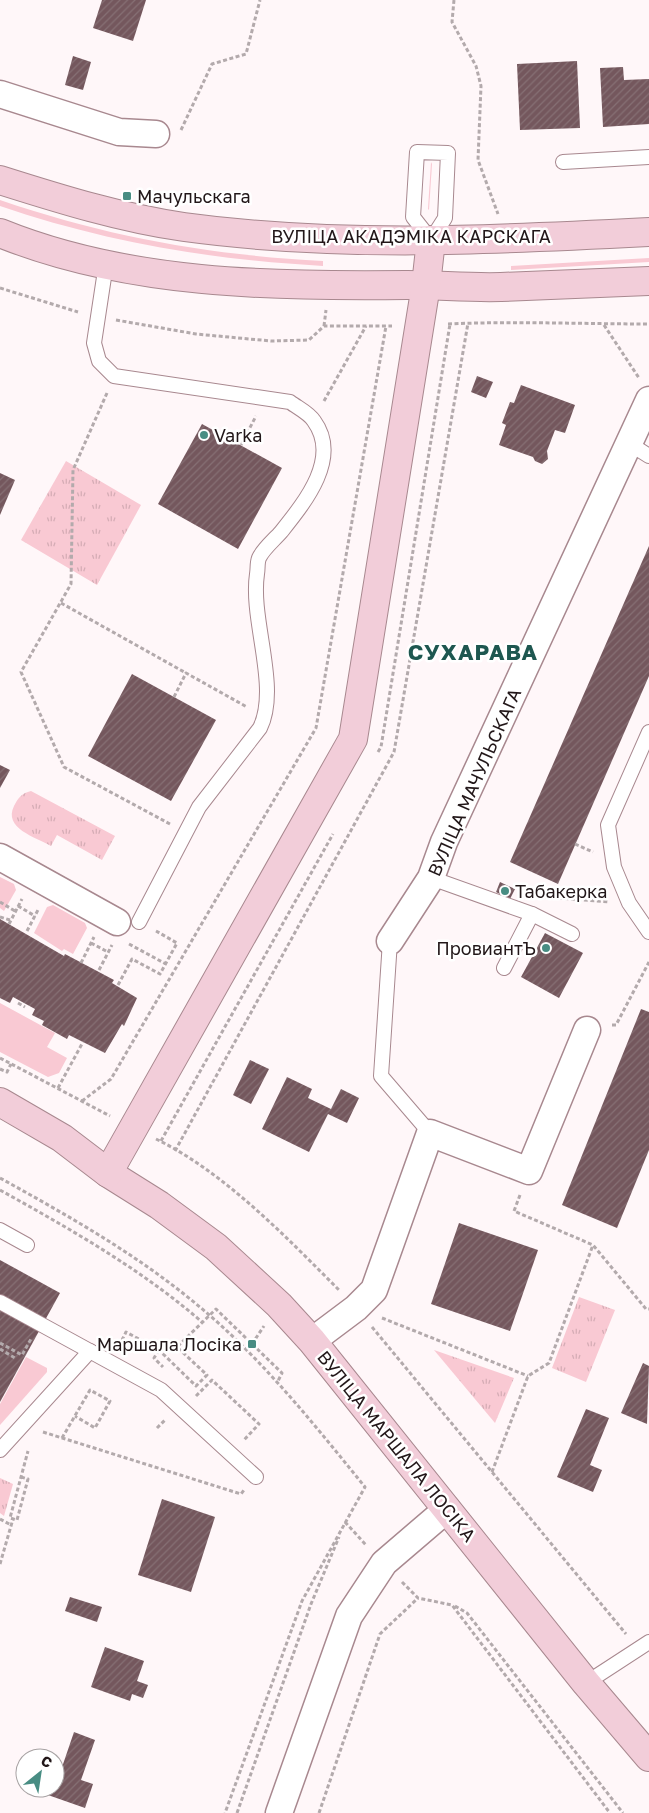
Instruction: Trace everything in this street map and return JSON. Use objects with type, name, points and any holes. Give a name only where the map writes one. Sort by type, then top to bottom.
[{"type":"main road","name":"ВУЛІЦА АКАДЭМІКА КАРСКАГА","points":[[0,180],[72,202],[182,226],[256,236],[332,240],[431,240],[649,232]]},
{"type":"main road","points":[[0,233],[70,256],[106,264],[176,276],[243,282],[320,285],[500,287],[649,280]]},
{"type":"main road","points":[[108,1173],[353,739],[420,324],[431,240]]},
{"type":"main road","name":"ВУЛІЦА МАРШАЛА ЛОСІКА","points":[[0,1102],[62,1138],[108,1173],[160,1205],[216,1247],[279,1306],[312,1341],[586,1683],[649,1757]]},
{"type":"main road","name":"ВУЛІЦА МАРШАЛА ЛОСІКА","points":[[0,1122],[53,1152],[108,1173]]},
{"type":"street","points":[[0,94],[119,132],[156,134]]},
{"type":"street","name":"ВУЛІЦА МАЧУЛЬСКАГА","points":[[390,941],[432,878],[444,842],[639,450],[646,392]]},
{"type":"street","points":[[0,857],[127,929]]},
{"type":"street","points":[[312,1341],[356,1308],[374,1290],[430,1134],[529,1171],[587,1030]]},
{"type":"street","points":[[279,1813],[349,1616],[384,1563],[447,1509]]},
{"type":"lane","points":[[416,152],[448,154],[445,218],[431,240],[413,217],[416,152]]},
{"type":"lane","points":[[563,162],[649,157]]},
{"type":"lane","points":[[106,264],[94,343],[99,361],[114,376],[290,402],[314,419],[325,443],[322,466],[302,502],[259,559],[255,587],[266,690],[265,717],[260,728],[199,807],[186,833],[127,929]]},
{"type":"lane","points":[[649,732],[608,825],[614,867],[629,903],[649,932]]},
{"type":"lane","points":[[432,878],[532,914],[572,934]]},
{"type":"lane","points":[[504,968],[532,914]]},
{"type":"lane","points":[[390,941],[381,1076],[430,1134]]},
{"type":"lane","points":[[0,1230],[27,1245]]},
{"type":"lane","points":[[0,1302],[160,1390],[256,1477]]},
{"type":"lane","points":[[0,1450],[90,1351]]},
{"type":"lane","points":[[586,1683],[643,1646]]},
{"type":"path","points":[[156,134],[179,133],[212,64],[246,54],[260,0]]},
{"type":"path","points":[[454,0],[452,22],[476,66],[481,86],[478,160],[499,216]]},
{"type":"path","points":[[0,288],[97,316],[161,329],[271,341],[309,340],[324,326],[515,321],[649,324]]},
{"type":"path","points":[[604,324],[646,392]]},
{"type":"path","points":[[314,419],[366,326]]},
{"type":"path","points":[[114,376],[73,470],[71,584],[21,672],[64,767],[186,833]]},
{"type":"path","points":[[241,445],[265,398]]},
{"type":"path","points":[[60,602],[265,717]]},
{"type":"path","points":[[174,697],[186,673]]},
{"type":"path","points":[[518,909],[522,898],[531,894],[555,899],[629,903]]},
{"type":"path","points":[[0,902],[15,911],[10,922],[0,916]]},
{"type":"path","points":[[18,906],[35,916],[27,931]]},
{"type":"path","points":[[118,986],[132,959],[160,974],[177,943],[127,929]]},
{"type":"path","points":[[127,929],[166,964]]},
{"type":"path","points":[[81,963],[90,944],[108,952],[99,970]]},
{"type":"path","points":[[587,1030],[616,1025],[649,962]]},
{"type":"path","points":[[18,1003],[24,1007]]},
{"type":"path","points":[[58,1088],[83,1042]]},
{"type":"path","points":[[0,1058],[162,1141],[254,1208],[283,1234],[356,1308],[492,1472],[643,1646]]},
{"type":"path","points":[[0,1068],[7,1072],[11,1064]]},
{"type":"path","points":[[529,1171],[514,1211],[593,1245],[646,1309],[649,1309]]},
{"type":"path","points":[[0,1178],[118,1248],[180,1291],[209,1315],[277,1383],[365,1487],[302,1601],[225,1813]]},
{"type":"path","points":[[0,1190],[113,1256],[166,1293],[202,1322]]},
{"type":"path","points":[[492,1472],[528,1376],[548,1363],[593,1245]]},
{"type":"path","points":[[356,1308],[528,1376]]},
{"type":"path","points":[[110,1362],[126,1332],[159,1350],[196,1386],[206,1375],[176,1347],[216,1309],[282,1373],[277,1383]]},
{"type":"path","points":[[0,1343],[22,1355],[32,1337]]},
{"type":"path","points":[[0,1349],[15,1358]]},
{"type":"path","points":[[159,1350],[154,1358],[168,1371]]},
{"type":"path","points":[[188,1391],[195,1397],[212,1380],[259,1424],[241,1444]]},
{"type":"path","points":[[62,1438],[90,1390],[110,1401],[94,1428],[75,1416]]},
{"type":"path","points":[[44,1424],[38,1430],[241,1494],[256,1477]]},
{"type":"path","points":[[0,1564],[13,1519],[10,1518],[29,1446]]},
{"type":"path","points":[[13,1519],[17,1520],[28,1479],[21,1477]]},
{"type":"path","points":[[0,1519],[11,1525]]},
{"type":"path","points":[[345,1522],[418,1598],[452,1605],[467,1613],[623,1813]]},
{"type":"path","points":[[237,1813],[311,1604],[345,1522]]},
{"type":"path","points":[[319,1813],[380,1634],[418,1598]]},
{"type":"path","points":[[452,1605],[610,1813]]},
{"type":"green space","points":[[431,162],[432,164],[429,210],[428,209]]},
{"type":"green space","points":[[0,200],[40,213],[120,234],[200,249],[323,261],[323,266],[200,254],[119,239],[39,219],[0,206]]},
{"type":"green space","points":[[649,258],[649,262],[511,270],[511,266]]},
{"type":"green space","points":[[66,461],[141,505],[97,585],[21,540]]},
{"type":"green space","points":[[31,791],[115,836],[102,860],[57,835],[51,846],[22,831],[13,820],[12,814],[14,806],[21,796]]},
{"type":"green space","points":[[0,877],[14,884],[16,890],[4,911],[0,908]]},
{"type":"green space","points":[[53,905],[85,923],[87,928],[73,954],[64,949],[62,951],[34,933],[47,907]]},
{"type":"green space","points":[[0,1003],[55,1033],[47,1047],[67,1058],[59,1073],[48,1077],[0,1052]]},
{"type":"green space","points":[[579,1297],[615,1310],[586,1382],[552,1368]]},
{"type":"green space","points":[[434,1350],[514,1378],[495,1423]]},
{"type":"green space","points":[[26,1357],[47,1368],[47,1372],[0,1425],[0,1404]]},
{"type":"green space","points":[[0,1478],[13,1484],[4,1516],[0,1513]]},
{"type":"building","points":[[102,0],[146,0],[133,41],[93,28]]},
{"type":"building","points":[[73,56],[91,62],[83,90],[65,85]]},
{"type":"building","points":[[577,61],[580,128],[520,130],[517,64]]},
{"type":"building","points":[[623,67],[624,80],[649,79],[649,124],[603,127],[600,68]]},
{"type":"building","points":[[477,376],[493,382],[486,398],[471,392]]},
{"type":"building","points":[[521,385],[575,405],[565,433],[555,430],[547,451],[548,459],[542,464],[535,461],[533,457],[499,445],[506,425],[502,423],[510,402],[514,403]]},
{"type":"building","points":[[202,424],[282,468],[238,549],[158,504]]},
{"type":"building","points":[[0,473],[15,480],[0,515]]},
{"type":"building","points":[[649,546],[649,676],[558,884],[510,862]]},
{"type":"building","points":[[132,674],[216,720],[171,801],[88,756]]},
{"type":"building","points":[[0,765],[10,770],[0,788]]},
{"type":"building","name":"Табакерка","points":[[500,882],[515,889],[510,899],[496,892]]},
{"type":"building","points":[[0,919],[64,956],[65,954],[114,980],[112,983],[137,998],[124,1026],[122,1024],[105,1053],[69,1035],[67,1039],[42,1025],[44,1021],[32,1015],[35,1009],[13,997],[10,1003],[0,998]]},
{"type":"building","points":[[545,933],[583,953],[559,998],[521,977]]},
{"type":"building","points":[[641,1009],[649,1012],[649,1150],[617,1228],[562,1205]]},
{"type":"building","points":[[250,1060],[269,1069],[251,1104],[233,1095]]},
{"type":"building","points":[[287,1077],[312,1089],[308,1098],[331,1109],[341,1089],[359,1098],[347,1123],[328,1114],[309,1152],[262,1129]]},
{"type":"building","points":[[459,1223],[538,1250],[510,1331],[431,1304]]},
{"type":"building","points":[[0,1260],[60,1293],[0,1402]]},
{"type":"building","points":[[643,1363],[649,1366],[647,1424],[621,1413]]},
{"type":"building","points":[[586,1409],[609,1418],[590,1465],[602,1470],[593,1492],[557,1477]]},
{"type":"building","points":[[162,1499],[215,1517],[191,1592],[138,1575]]},
{"type":"building","points":[[70,1597],[102,1607],[97,1622],[65,1611]]},
{"type":"building","points":[[105,1647],[144,1661],[137,1681],[148,1685],[143,1698],[132,1694],[130,1701],[91,1687]]},
{"type":"building","points":[[74,1732],[95,1740],[81,1780],[93,1784],[85,1808],[56,1798],[65,1798],[65,1758]]},
{"type":"place","name":"Мачульскага","points":[[127,196]]},
{"type":"place","name":"Varka","points":[[204,435]]},
{"type":"place","name":"Табакерка","points":[[505,891]]},
{"type":"place","name":"ПровиантЪ","points":[[546,948]]},
{"type":"place","name":"Маршала Лосіка","points":[[252,1344]]},
{"type":"district","name":"СУХАРАВА","points":[[473,651]]}]
